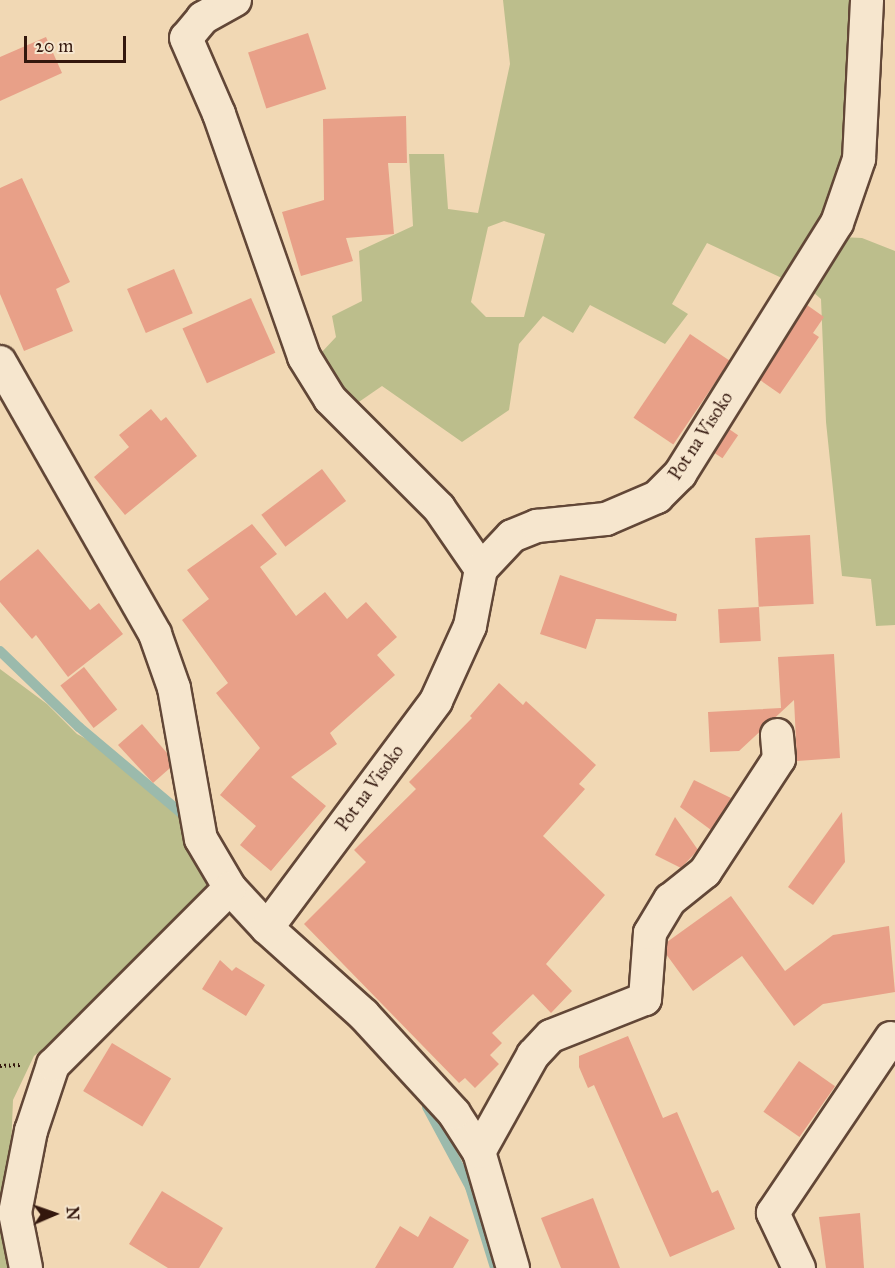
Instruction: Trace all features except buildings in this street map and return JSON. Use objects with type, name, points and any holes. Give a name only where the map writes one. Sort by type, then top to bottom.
[{"type":"street","points":[[235,0],[203,18],[186,38],[219,114],[304,357],[330,399],[439,508],[481,568]]},
{"type":"street","name":"Pot na Visoko","points":[[267,928],[436,701],[470,626],[481,568],[512,536],[537,526],[606,519],[657,497],[680,474],[837,223],[859,159],[867,0]]},
{"type":"street","points":[[0,362],[155,633],[174,688],[193,813],[201,838],[230,888],[267,928],[364,1015],[454,1113],[479,1152],[513,1268]]},
{"type":"street","points":[[479,1152],[533,1054],[551,1036],[645,999],[650,933],[670,900],[705,872],[778,759],[777,735]]},
{"type":"street","points":[[26,1268],[15,1213],[31,1131],[53,1065],[230,888]]},
{"type":"street","points":[[799,1268],[773,1213],[891,1038]]},
{"type":"green space","points":[[503,0],[859,0],[846,174],[827,219],[784,279],[707,243],[672,304],[688,314],[665,344],[590,305],[573,333],[543,316],[519,344],[509,410],[462,442],[382,386],[353,406],[320,354],[336,337],[332,316],[362,301],[359,251],[413,226],[409,154],[444,154],[448,209],[478,213],[510,64]],"holes":[[[504,221],[545,234],[524,317],[486,317],[471,302],[488,227]]]},
{"type":"green space","points":[[841,237],[862,238],[895,251],[895,625],[876,626],[871,579],[842,576],[826,422],[821,299],[806,286]]},
{"type":"green space","points":[[0,669],[47,704],[77,734],[112,753],[178,812],[212,892],[102,1002],[34,1056],[13,1100],[10,1175],[18,1268],[0,1268]]},
{"type":"waterway","points":[[0,651],[79,727],[187,818]]},
{"type":"waterway","points":[[427,1107],[470,1187],[495,1268]]}]
